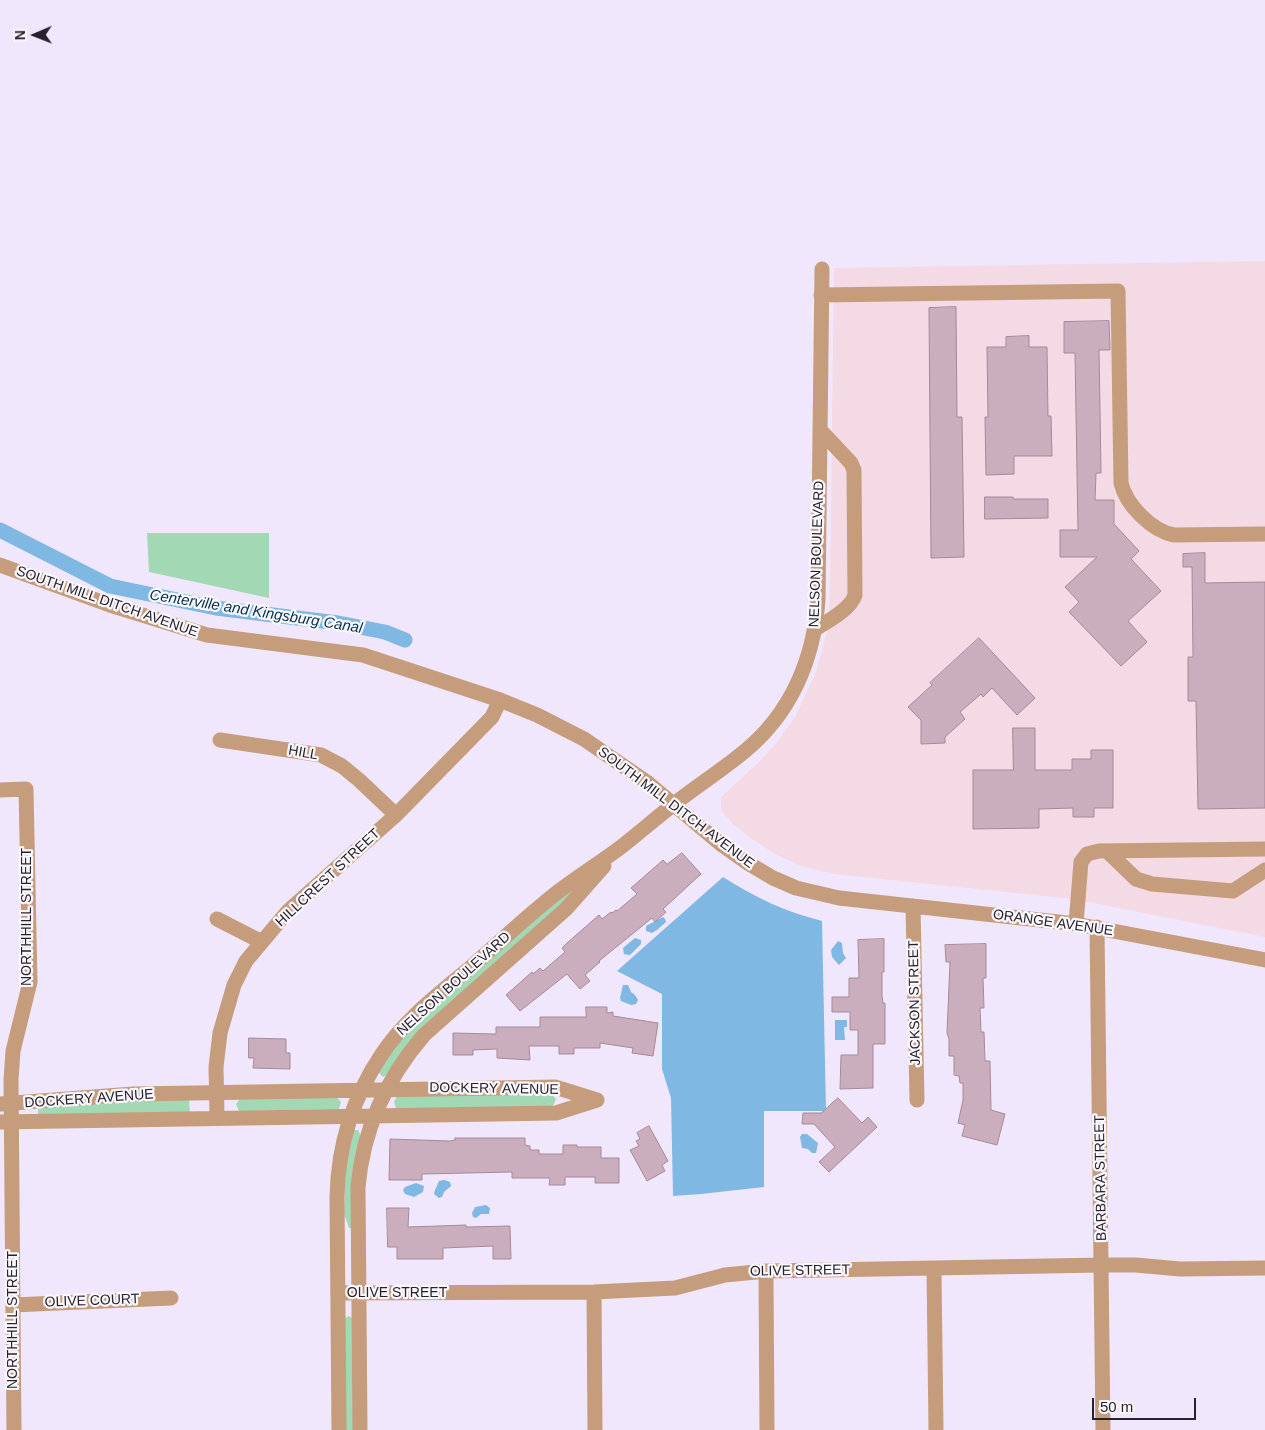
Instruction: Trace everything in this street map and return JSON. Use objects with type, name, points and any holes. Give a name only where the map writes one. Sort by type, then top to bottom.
[{"type":"street","name":"NELSON BOULEVARD","points":[[339,1430],[337,1184],[340,1159],[350,1116],[361,1090],[382,1054],[409,1021],[558,892],[745,751],[774,723],[799,681],[816,629],[818,600],[822,269]]},
{"type":"street","points":[[821,295],[1118,291],[1122,482],[1126,498],[1152,525],[1166,534],[1265,534]]},
{"type":"street","points":[[816,629],[851,603],[855,596],[854,470],[851,463],[820,430]]},
{"type":"street","name":"SOUTH MILL DITCH AVENUE","points":[[0,565],[110,605],[207,635],[363,655],[500,700],[537,715],[584,740],[648,783],[722,845],[759,870],[796,888],[838,898]]},
{"type":"street","name":"HILLCREST STREET","points":[[217,1118],[216,1067],[220,1033],[228,1000],[246,961],[288,911],[396,814],[492,717],[500,700]]},
{"type":"street","name":"HILL","points":[[220,740],[321,755],[342,766],[396,814]]},
{"type":"street","name":"NORTHHILL STREET","points":[[0,790],[26,789],[30,982],[13,1050],[5,1104],[13,1305],[14,1430]]},
{"type":"street","name":"NELSON BOULEVARD","points":[[360,1430],[359,1182],[364,1148],[386,1089],[424,1035],[566,909],[621,846]]},
{"type":"street","points":[[1076,924],[1081,862],[1088,854],[1107,851],[1265,849]]},
{"type":"street","points":[[1107,851],[1136,879],[1152,884],[1232,891],[1265,870]]},
{"type":"street","name":"ORANGE AVENUE","points":[[838,898],[1097,927],[1265,960]]},
{"type":"street","name":"JACKSON STREET","points":[[913,906],[917,1100]]},
{"type":"street","points":[[217,919],[262,942]]},
{"type":"street","name":"BARBARA STREET","points":[[1097,927],[1102,1265],[1102,1430]]},
{"type":"street","name":"DOCKERY AVENUE","points":[[5,1104],[133,1094],[555,1087],[597,1100],[556,1113],[6,1122]]},
{"type":"street","name":"OLIVE STREET","points":[[338,1293],[594,1292],[675,1288],[725,1275],[766,1270],[1102,1265],[1136,1265],[1180,1269],[1265,1268]]},
{"type":"street","points":[[934,1269],[936,1430]]},
{"type":"street","points":[[766,1270],[767,1430]]},
{"type":"street","points":[[594,1292],[595,1430]]},
{"type":"street","name":"OLIVE COURT","points":[[13,1305],[171,1298]]},
{"type":"shaded area","points":[[1265,261],[1265,937],[1073,899],[834,874],[804,867],[777,855],[733,824],[721,810],[721,797],[758,763],[777,742],[795,717],[816,672],[828,628],[834,268]]},
{"type":"green space","points":[[147,533],[269,533],[269,598],[149,572]]},
{"type":"green space","points":[[584,876],[560,906],[409,1042],[387,1075],[383,1077],[379,1073],[383,1062],[410,1027]]},
{"type":"green space","points":[[551,1093],[556,1099],[553,1106],[396,1109],[394,1102],[397,1096]]},
{"type":"green space","points":[[336,1096],[341,1102],[339,1109],[239,1111],[236,1104],[240,1099]]},
{"type":"green space","points":[[189,1099],[190,1113],[38,1115],[38,1108],[126,1100]]},
{"type":"green space","points":[[354,1130],[358,1130],[361,1136],[352,1228],[349,1228],[344,1214],[346,1157]]},
{"type":"green space","points":[[349,1316],[352,1318],[354,1430],[345,1430],[345,1318]]},
{"type":"water","points":[[723,877],[771,903],[822,921],[826,1111],[764,1111],[764,1187],[673,1196],[671,1098],[662,1069],[662,994],[617,971]]},
{"type":"water","points":[[663,917],[666,922],[657,930],[652,933],[646,931],[646,926]]},
{"type":"water","points":[[635,938],[641,940],[641,944],[630,955],[624,954],[623,948]]},
{"type":"water","points":[[838,941],[842,943],[843,953],[846,958],[839,965],[832,957],[831,950]]},
{"type":"water","points":[[623,985],[628,985],[631,992],[635,995],[638,1000],[636,1004],[631,1005],[621,1001]]},
{"type":"water","points":[[835,1020],[847,1020],[847,1027],[844,1027],[845,1040],[835,1040]]},
{"type":"water","points":[[802,1134],[807,1134],[818,1143],[816,1153],[802,1148],[800,1137]]},
{"type":"water","points":[[439,1181],[450,1182],[451,1186],[439,1198],[434,1194],[435,1190]]},
{"type":"water","points":[[416,1183],[424,1186],[423,1192],[414,1197],[405,1194],[403,1190],[405,1187]]},
{"type":"water","points":[[486,1205],[490,1208],[489,1214],[481,1214],[476,1218],[473,1217],[472,1213],[475,1207]]},
{"type":"building","points":[[956,307],[957,417],[962,417],[964,557],[931,558],[929,308]]},
{"type":"building","points":[[1109,321],[1110,350],[1099,350],[1101,473],[1096,473],[1095,500],[1114,500],[1114,524],[1139,551],[1131,559],[1161,591],[1128,621],[1147,642],[1121,666],[1069,612],[1079,602],[1065,587],[1097,557],[1060,557],[1060,530],[1078,530],[1075,353],[1064,353],[1064,322]]},
{"type":"building","points":[[1029,336],[1029,347],[1047,347],[1048,416],[1051,416],[1052,456],[1014,456],[1014,474],[986,475],[985,417],[988,417],[987,347],[1006,347],[1006,337]]},
{"type":"building","points":[[985,497],[1048,499],[1048,518],[985,519]]},
{"type":"building","points":[[1205,553],[1205,583],[1265,582],[1265,808],[1198,809],[1196,701],[1188,701],[1188,657],[1193,657],[1192,567],[1183,567],[1183,554]]},
{"type":"building","points":[[979,638],[1035,698],[1017,715],[992,688],[983,697],[981,694],[960,712],[965,719],[945,737],[945,743],[921,744],[921,720],[908,707],[932,685],[930,683]]},
{"type":"building","points":[[1013,728],[1035,728],[1035,770],[1072,770],[1072,759],[1091,759],[1091,750],[1113,750],[1113,808],[1094,808],[1094,817],[1073,817],[1073,808],[1039,809],[1039,828],[973,829],[973,770],[1013,770]]},
{"type":"building","points":[[682,853],[701,874],[663,909],[666,912],[655,922],[652,918],[599,961],[585,975],[590,981],[580,989],[567,974],[520,1011],[506,995],[532,972],[533,974],[540,968],[543,971],[565,952],[562,948],[567,943],[599,915],[602,919],[611,912],[617,911],[637,894],[631,888],[663,860],[667,864]]},
{"type":"building","points":[[884,939],[882,996],[883,1003],[885,1003],[885,1044],[873,1044],[873,1088],[840,1089],[841,1055],[858,1055],[858,1030],[850,1030],[850,1012],[832,1012],[832,997],[849,997],[849,978],[859,978],[858,940]]},
{"type":"building","points":[[986,944],[986,978],[983,978],[984,1008],[980,1008],[981,1032],[984,1032],[985,1061],[990,1061],[991,1110],[1005,1114],[997,1145],[962,1136],[965,1125],[958,1123],[963,1100],[963,1083],[960,1083],[959,1076],[954,1075],[954,1056],[949,1056],[947,1033],[950,962],[946,962],[945,945]]},
{"type":"building","points":[[586,1007],[607,1007],[607,1013],[613,1012],[613,1016],[658,1023],[653,1056],[632,1053],[633,1048],[600,1043],[600,1048],[574,1048],[574,1054],[559,1054],[559,1046],[529,1046],[530,1060],[497,1058],[497,1049],[473,1050],[473,1055],[453,1055],[453,1033],[496,1034],[496,1027],[540,1027],[540,1017],[586,1017]]},
{"type":"building","points":[[249,1038],[286,1039],[286,1053],[290,1053],[290,1069],[253,1068],[254,1058],[249,1058]]},
{"type":"building","points":[[838,1098],[862,1123],[868,1117],[877,1127],[829,1172],[819,1162],[835,1147],[814,1124],[802,1124],[803,1113],[821,1113]]},
{"type":"building","points":[[649,1126],[668,1161],[662,1165],[665,1171],[647,1181],[630,1150],[639,1146],[636,1141],[640,1139],[637,1133]]},
{"type":"building","points":[[455,1138],[525,1138],[525,1145],[530,1146],[530,1150],[539,1150],[539,1154],[563,1154],[563,1145],[601,1147],[601,1158],[619,1158],[619,1183],[595,1183],[595,1177],[565,1177],[565,1185],[549,1185],[550,1178],[512,1178],[512,1172],[422,1174],[422,1180],[389,1180],[390,1139],[450,1141],[455,1140]]},
{"type":"building","points":[[387,1208],[409,1208],[408,1227],[510,1226],[511,1259],[493,1259],[493,1246],[443,1248],[443,1259],[397,1259],[397,1247],[388,1247]]},
{"type":"waterway","name":"Centerville and Kingsburg Canal","points":[[0,530],[110,586],[216,608],[338,623],[385,632],[405,640]]}]
